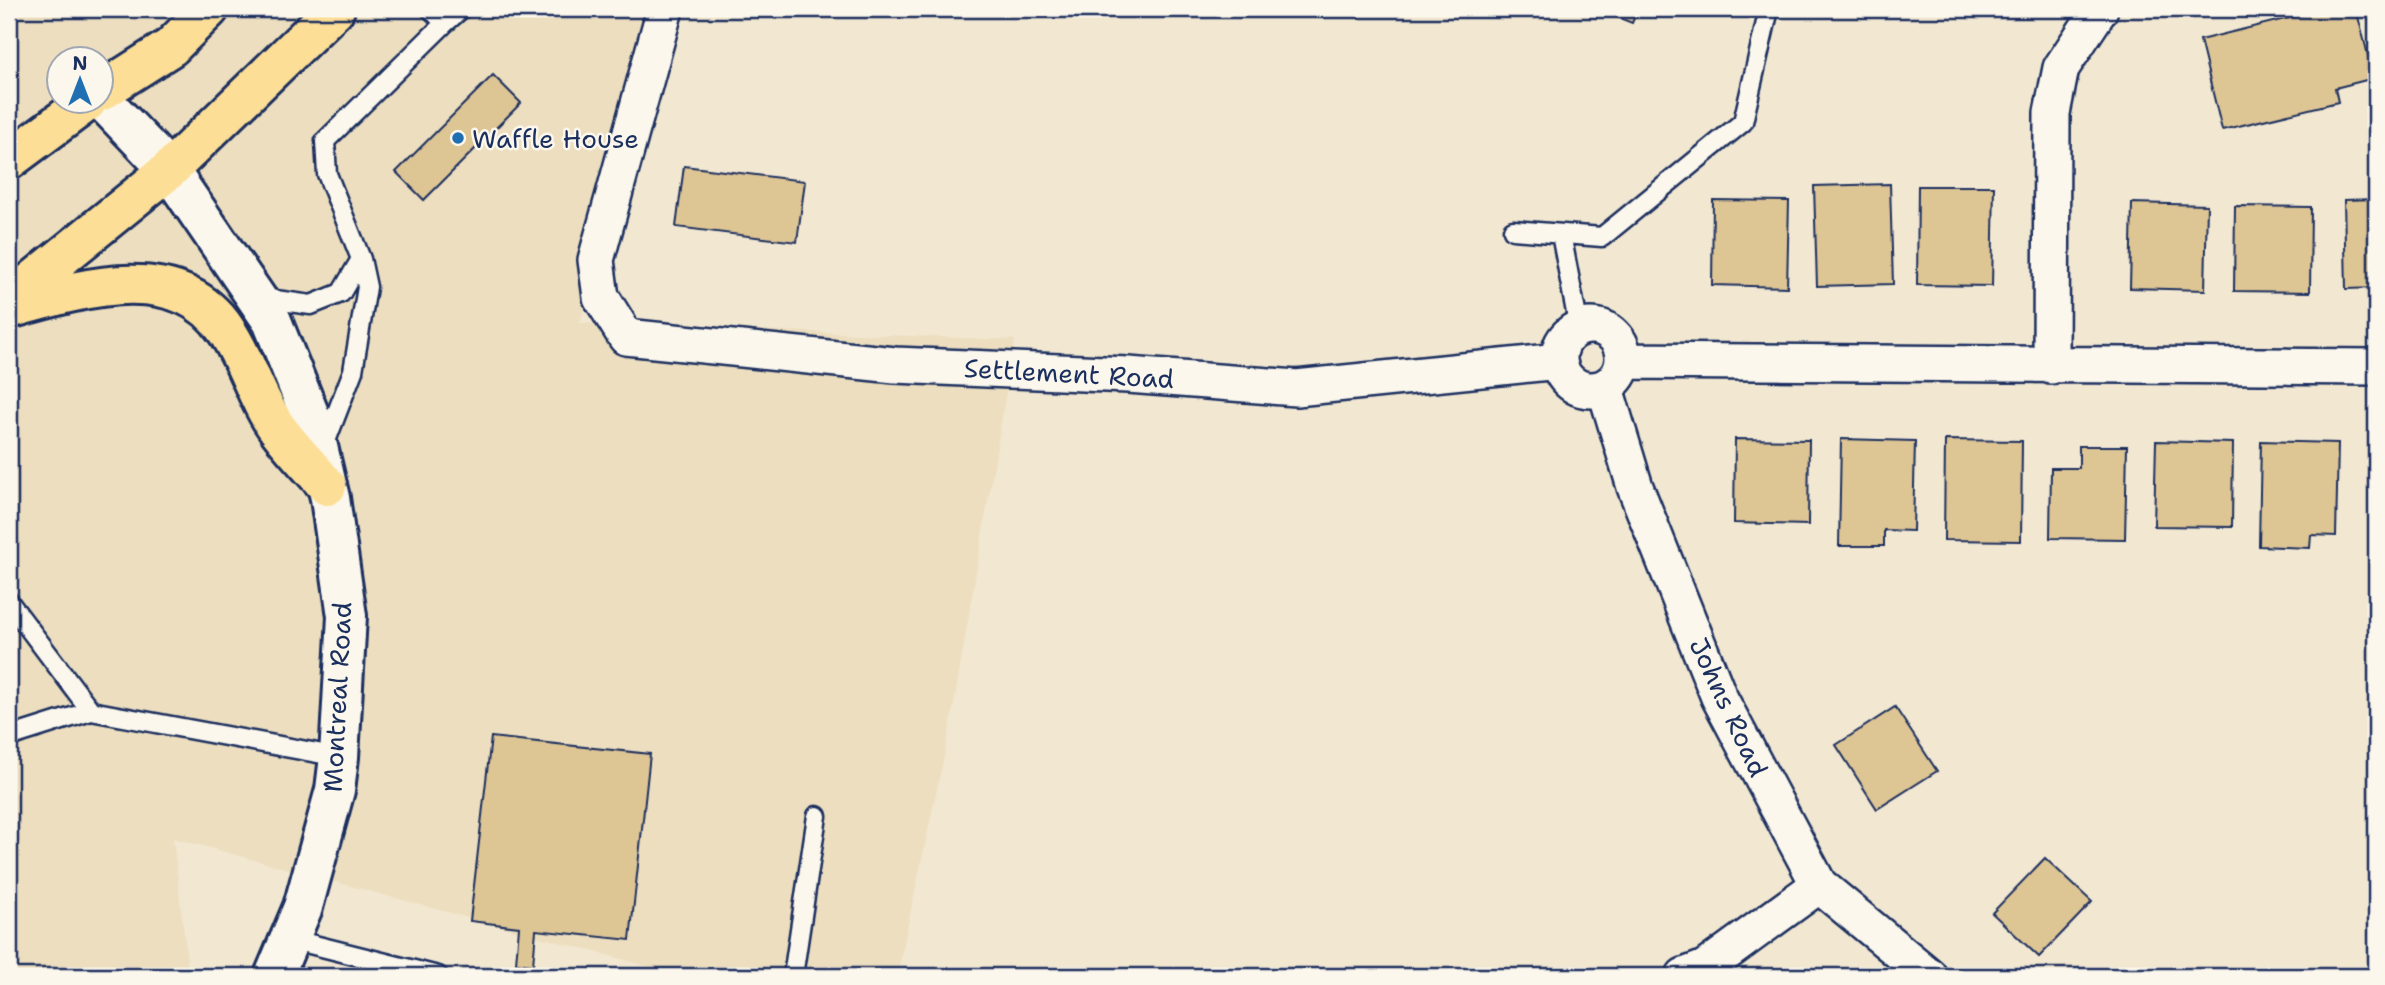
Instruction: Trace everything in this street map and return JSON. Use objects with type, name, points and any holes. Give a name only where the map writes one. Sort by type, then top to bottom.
[{"type":"main road","points":[[116,82],[171,47],[209,9]]},
{"type":"main road","points":[[9,300],[169,170],[335,9]]},
{"type":"main road","points":[[9,160],[68,116]]},
{"type":"main road","points":[[9,309],[83,288],[138,284],[163,288],[202,303],[226,329],[277,428],[324,471]]},
{"type":"street","name":"Settlement Road","points":[[665,9],[596,260],[601,298],[626,337],[895,365],[1128,375],[1296,388],[1559,361]]},
{"type":"street","points":[[2051,366],[2052,113],[2061,68],[2100,9]]},
{"type":"street","name":"Montreal Road","points":[[116,115],[169,170],[272,321],[312,421],[324,471],[348,616],[340,757],[335,790],[307,894],[274,976]]},
{"type":"street","points":[[1615,374],[1623,350],[1611,332],[1601,327],[1579,328],[1563,342],[1559,361],[1562,372],[1576,386],[1585,390],[1615,374],[2051,366],[2376,367]]},
{"type":"street","name":"Johns Road","points":[[1615,374],[1635,487],[1719,696],[1819,885],[1929,976]]},
{"type":"street","points":[[1684,976],[1705,968],[1819,885]]},
{"type":"lane","points":[[431,9],[445,23]]},
{"type":"lane","points":[[324,471],[353,371],[367,287],[361,259],[327,174],[325,141],[461,9]]},
{"type":"lane","points":[[1513,230],[1602,237],[1743,122],[1769,9]]},
{"type":"lane","points":[[1561,234],[1579,328]]},
{"type":"lane","points":[[255,297],[311,305],[341,293],[361,259]]},
{"type":"lane","points":[[10,605],[91,711]]},
{"type":"lane","points":[[9,737],[91,711],[340,757]]},
{"type":"lane","points":[[793,976],[817,816]]},
{"type":"lane","points":[[290,939],[438,976]]},
{"type":"shaded area","points":[[9,9],[667,9],[580,323],[1015,340],[950,728],[897,976],[684,976],[173,838],[189,976],[9,976]]},
{"type":"building","points":[[1597,9],[1638,9],[1632,23]]},
{"type":"building","points":[[2325,9],[2356,9],[2374,78],[2335,88],[2338,102],[2222,130],[2200,40]]},
{"type":"building","name":"Waffle House","points":[[493,75],[521,103],[424,200],[396,172]]},
{"type":"building","points":[[684,166],[805,181],[797,242],[676,227]]},
{"type":"building","points":[[1890,184],[1893,284],[1817,286],[1814,186]]},
{"type":"building","points":[[1918,186],[1994,186],[1992,286],[1917,285]]},
{"type":"building","points":[[2376,199],[2376,288],[2346,289],[2344,200]]},
{"type":"building","points":[[1713,200],[1789,201],[1787,287],[1712,285]]},
{"type":"building","points":[[2132,203],[2207,205],[2205,290],[2130,288]]},
{"type":"building","points":[[2235,206],[2311,207],[2310,292],[2234,291]]},
{"type":"building","points":[[1735,439],[1809,440],[1808,525],[1734,523]]},
{"type":"building","points":[[1841,439],[1915,441],[1913,531],[1884,530],[1884,546],[1839,546]]},
{"type":"building","points":[[1945,440],[2022,441],[2021,541],[1944,540]]},
{"type":"building","points":[[2156,441],[2233,443],[2232,527],[2154,526]]},
{"type":"building","points":[[2261,441],[2338,443],[2336,536],[2311,535],[2310,548],[2259,546]]},
{"type":"building","points":[[2369,441],[2376,441],[2376,542],[2372,542]]},
{"type":"building","points":[[2079,446],[2127,446],[2125,539],[2050,538],[2051,468],[2079,468]]},
{"type":"building","points":[[1895,707],[1937,771],[1877,809],[1836,745]]},
{"type":"building","points":[[491,737],[650,754],[630,940],[536,930],[533,965],[516,963],[519,927],[470,921]]},
{"type":"building","points":[[2045,858],[2092,902],[2039,957],[1992,913]]},
{"type":"place","name":"Waffle House","points":[[458,138]]}]
